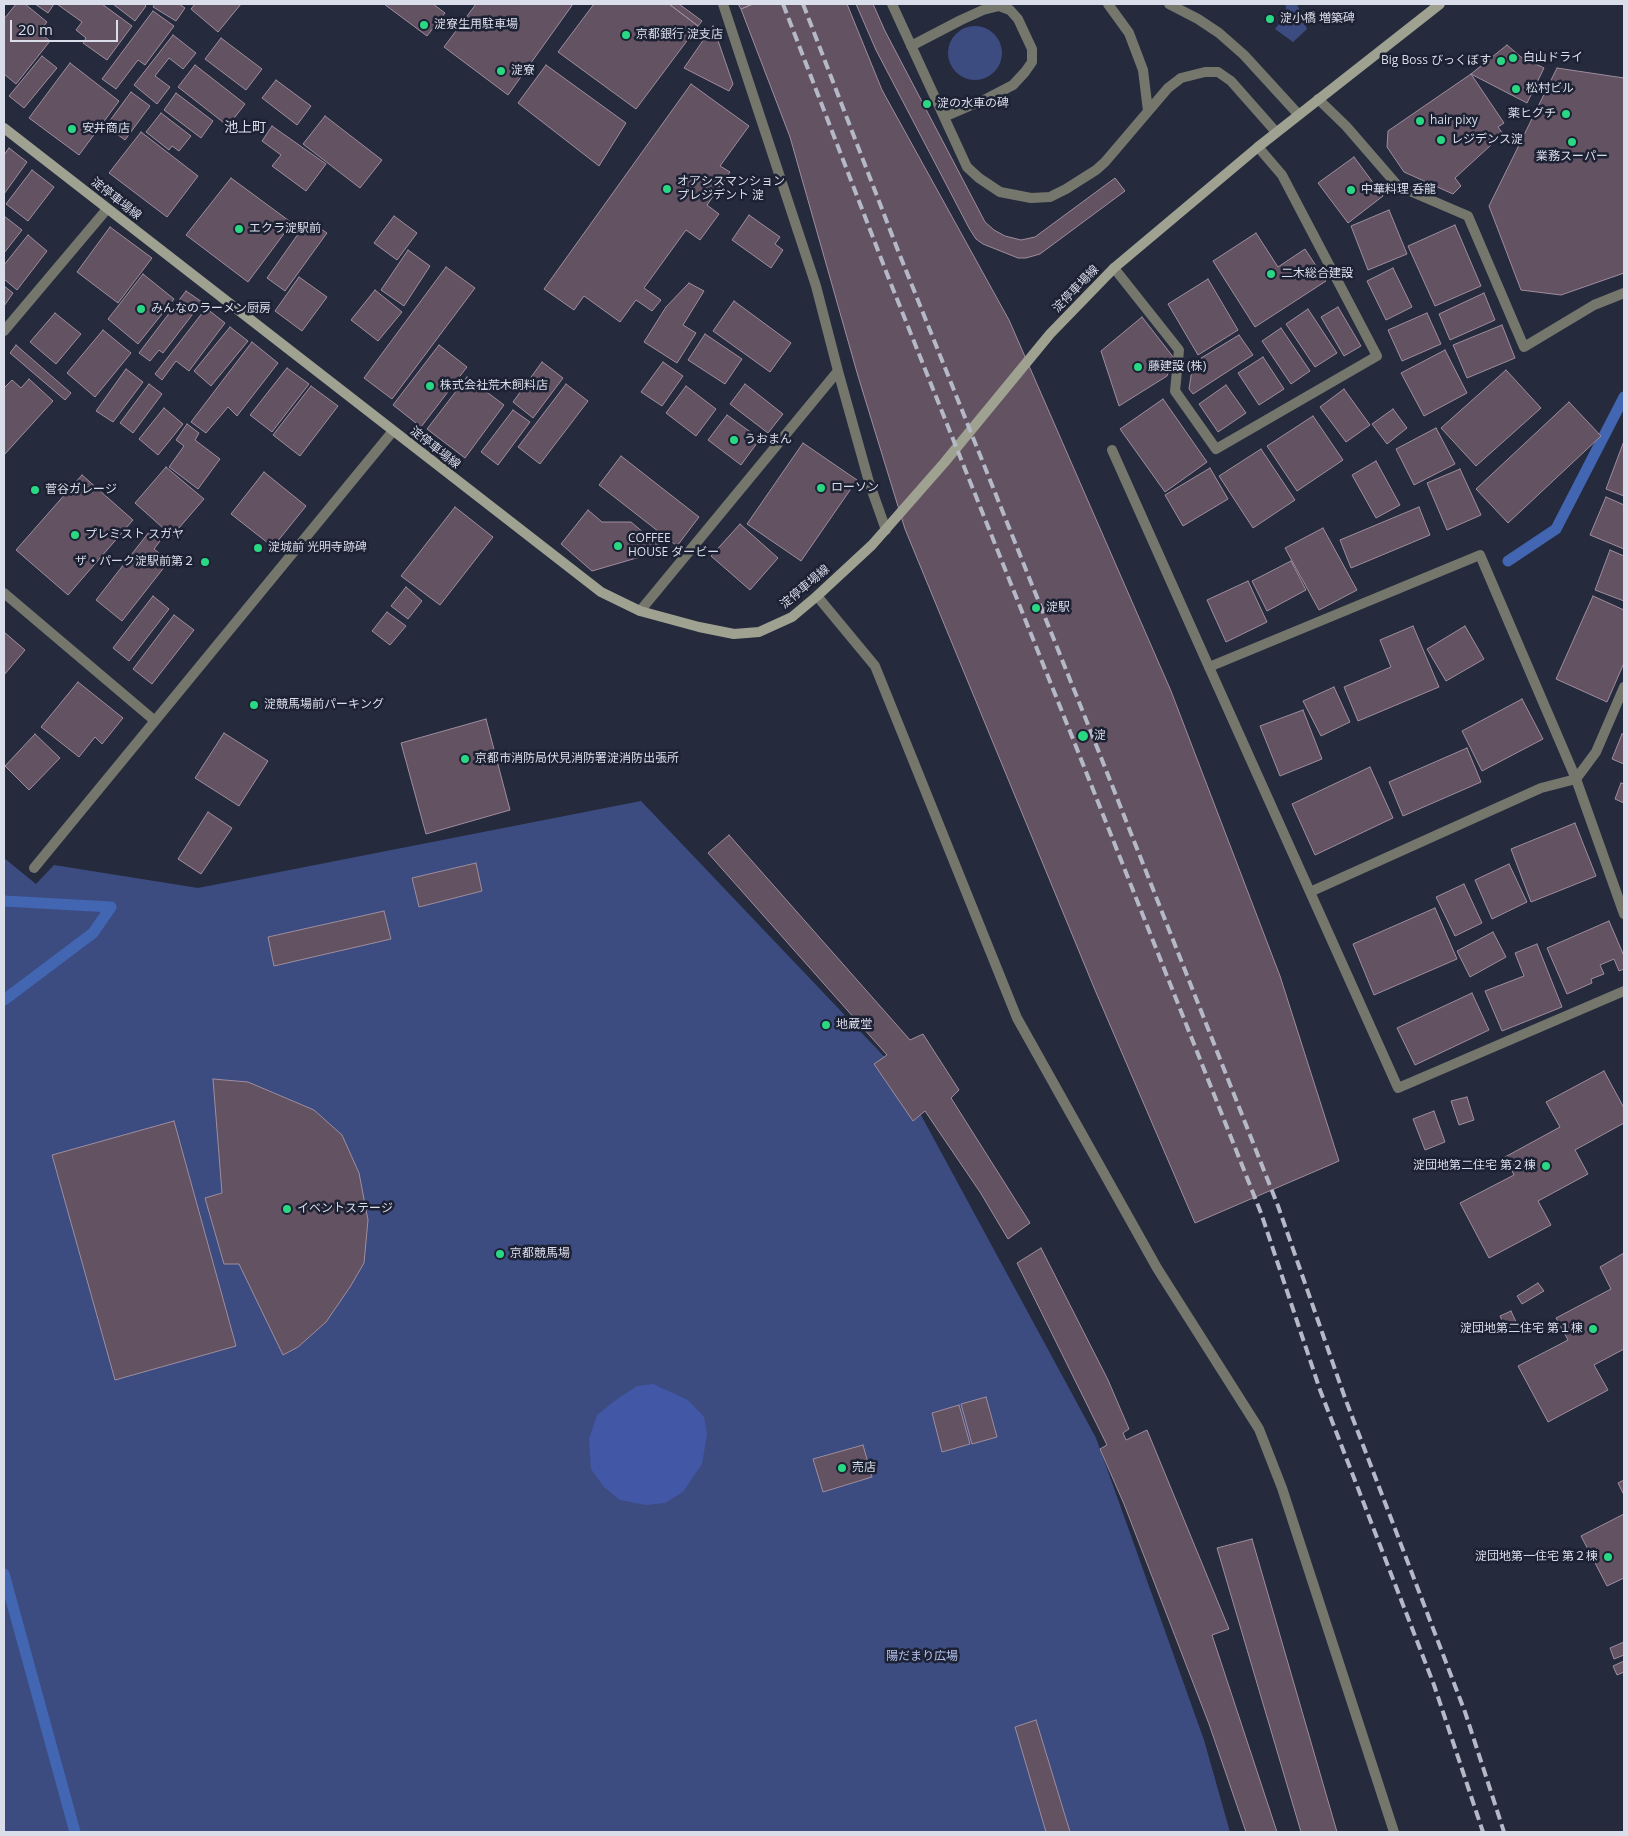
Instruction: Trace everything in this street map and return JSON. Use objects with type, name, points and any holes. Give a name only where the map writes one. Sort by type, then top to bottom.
[{"type":"main road","name":"淀停車場線","points":[[4,128],[601,592],[640,611],[698,628],[734,634],[759,632],[792,617],[872,545],[944,463],[1050,334],[1114,268],[1298,114],[1440,4]]},
{"type":"street","points":[[723,4],[816,286],[869,482],[886,530]]},
{"type":"street","points":[[892,4],[967,167],[1000,192],[1031,198],[1050,197],[1096,170],[1116,151],[1168,88],[1181,78],[1205,72],[1218,72],[1231,81],[1276,132]]},
{"type":"street","points":[[1108,4],[1129,33],[1143,70],[1148,111]]},
{"type":"street","points":[[1169,4],[1198,19],[1219,33],[1244,55],[1298,114]]},
{"type":"street","points":[[911,46],[982,10],[999,6],[1010,10],[1018,19],[1032,49],[1032,62],[1013,85],[944,117]]},
{"type":"street","points":[[1318,100],[1346,126],[1398,186],[1468,216],[1524,347],[1594,305],[1624,293]]},
{"type":"street","points":[[1114,268],[1179,350],[1174,391],[1216,449],[1376,356],[1282,175],[1258,147]]},
{"type":"street","points":[[4,331],[107,209]]},
{"type":"street","points":[[640,611],[838,371]]},
{"type":"street","points":[[34,868],[393,431]]},
{"type":"street","points":[[1112,450],[1398,1088],[1624,991]]},
{"type":"street","points":[[1208,667],[1480,555],[1576,779],[1624,914]]},
{"type":"street","points":[[4,592],[154,721]]},
{"type":"street","points":[[817,596],[875,666],[1017,1018],[1157,1268],[1259,1428],[1285,1497],[1394,1832]]},
{"type":"street","points":[[1310,892],[1542,788],[1576,779],[1596,752],[1624,687]]},
{"type":"green space","points":[[1285,4],[1297,4],[1307,29],[1293,42],[1275,29],[1286,15]]},
{"type":"green space","points":[[970,26],[980,26],[990,30],[998,38],[1002,53],[998,68],[990,76],[980,80],[970,80],[960,76],[952,68],[948,58],[948,48],[952,38],[960,30]]},
{"type":"green space","name":"京都競馬場","points":[[641,801],[896,1069],[1096,1438],[1204,1740],[1230,1832],[4,1832],[4,858],[36,884],[54,865],[198,888]]},
{"type":"shaded area","points":[[653,1384],[688,1400],[704,1417],[707,1434],[702,1464],[683,1492],[665,1503],[646,1505],[620,1500],[604,1487],[591,1469],[589,1439],[597,1415],[637,1386]]},
{"type":"building","points":[[16,4],[25,4],[47,22],[39,32],[50,41],[16,84],[4,74],[4,19]]},
{"type":"building","points":[[35,4],[54,4],[48,13]]},
{"type":"building","points":[[57,4],[102,4],[132,26],[107,60],[83,43],[86,38],[76,30],[82,22]]},
{"type":"building","points":[[113,4],[144,4],[146,6],[135,21]]},
{"type":"building","points":[[155,4],[179,4],[185,8],[176,21],[153,7]]},
{"type":"building","points":[[195,4],[241,4],[218,32],[191,9]]},
{"type":"building","name":"淀寮生用駐車場","points":[[384,4],[433,4],[445,13],[427,36]]},
{"type":"building","name":"淀寮","points":[[476,4],[573,4],[508,95],[444,47]]},
{"type":"building","points":[[594,4],[669,4],[698,26],[636,109],[558,52]]},
{"type":"building","points":[[669,4],[679,4],[702,21],[698,26]]},
{"type":"building","points":[[738,4],[753,4],[741,9]]},
{"type":"building","name":"淀駅","points":[[753,4],[847,4],[882,90],[1009,320],[1171,691],[1280,976],[1339,1161],[1195,1223],[1095,990],[905,529],[858,376],[790,137],[741,9]]},
{"type":"building","points":[[856,4],[873,4],[885,31],[985,222],[994,230],[1005,236],[1021,240],[1035,237],[1115,178],[1125,191],[1040,254],[1018,258],[983,244],[976,239],[969,228],[876,50]]},
{"type":"building","points":[[153,11],[174,26],[145,65],[138,60],[116,89],[102,79]]},
{"type":"building","points":[[713,26],[733,84],[729,91],[684,68]]},
{"type":"building","points":[[173,35],[196,53],[183,69],[169,58],[155,76],[170,87],[157,104],[134,85]]},
{"type":"building","points":[[221,38],[262,69],[246,90],[205,59]]},
{"type":"building","name":"松村ビル","points":[[1507,45],[1521,57],[1544,68],[1527,103],[1471,74]]},
{"type":"building","points":[[42,56],[57,68],[24,108],[9,96]]},
{"type":"building","points":[[70,63],[119,101],[79,155],[29,118]]},
{"type":"building","points":[[195,65],[245,104],[228,126],[178,87]]},
{"type":"building","points":[[546,65],[626,123],[599,166],[518,103]]},
{"type":"building","name":"業務スーパー","points":[[1557,68],[1624,78],[1624,273],[1561,295],[1521,290],[1489,206]]},
{"type":"building","name":"レジデンス淀","points":[[1471,74],[1504,123],[1498,127],[1503,134],[1455,178],[1461,186],[1453,194],[1404,172],[1387,147],[1388,131]]},
{"type":"building","points":[[276,80],[311,106],[297,125],[262,98]]},
{"type":"building","name":"オアシスマンション プレジデント 淀","points":[[691,84],[749,126],[720,166],[730,172],[707,205],[719,214],[700,240],[686,230],[644,288],[661,300],[652,311],[636,300],[620,322],[584,296],[574,310],[544,289]]},
{"type":"building","points":[[131,92],[150,106],[125,140],[106,126]]},
{"type":"building","points":[[176,93],[213,121],[201,138],[164,110]]},
{"type":"building","points":[[161,113],[191,136],[179,151],[172,146],[169,150],[146,132]]},
{"type":"building","points":[[325,116],[382,160],[360,188],[303,144]]},
{"type":"building","points":[[272,126],[326,164],[306,191],[272,166],[281,155],[262,141]]},
{"type":"building","points":[[141,132],[198,176],[167,217],[109,173]]},
{"type":"building","points":[[9,148],[27,162],[4,194],[4,155]]},
{"type":"building","name":"中華料理 呑龍","points":[[1354,157],[1383,196],[1348,223],[1318,183]]},
{"type":"building","points":[[32,170],[54,187],[28,221],[6,204]]},
{"type":"building","name":"エクラ淀駅前","points":[[231,178],[292,223],[248,282],[186,235]]},
{"type":"building","points":[[1389,210],[1407,254],[1368,270],[1351,226]]},
{"type":"building","points":[[749,215],[780,237],[775,244],[783,250],[771,268],[732,240]]},
{"type":"building","points":[[4,216],[22,230],[4,253]]},
{"type":"building","points":[[394,216],[417,233],[397,260],[374,243]]},
{"type":"building","points":[[308,220],[327,233],[285,291],[267,278]]},
{"type":"building","points":[[1455,225],[1481,286],[1435,306],[1408,246]]},
{"type":"building","points":[[110,227],[152,258],[118,303],[77,272]]},
{"type":"building","name":"二木総合建設","points":[[1256,233],[1278,267],[1305,249],[1326,281],[1255,327],[1213,261]]},
{"type":"building","points":[[28,235],[47,251],[17,290],[4,279],[4,265]]},
{"type":"building","points":[[408,250],[430,266],[404,306],[381,290]]},
{"type":"building","points":[[446,267],[475,288],[392,399],[364,378]]},
{"type":"building","points":[[1393,268],[1412,307],[1386,320],[1367,281]]},
{"type":"building","name":"みんなのラーメン厨房","points":[[143,274],[174,299],[138,344],[108,319]]},
{"type":"building","points":[[299,277],[327,297],[302,331],[275,311]]},
{"type":"building","points":[[1208,279],[1238,330],[1198,355],[1168,304]]},
{"type":"building","points":[[689,283],[704,291],[683,325],[696,333],[677,363],[644,342],[666,307]]},
{"type":"building","points":[[4,286],[13,293],[4,306]]},
{"type":"building","points":[[375,290],[402,312],[378,341],[351,320]]},
{"type":"building","points":[[186,291],[202,302],[163,353],[159,350],[150,361],[139,353]]},
{"type":"building","points":[[1484,293],[1495,320],[1450,340],[1439,314]]},
{"type":"building","points":[[734,301],[791,343],[770,372],[713,331]]},
{"type":"building","points":[[1338,307],[1361,346],[1344,356],[1321,317]]},
{"type":"building","points":[[206,308],[225,323],[189,371],[176,361],[162,380],[155,374]]},
{"type":"building","points":[[1308,309],[1337,353],[1315,367],[1286,324]]},
{"type":"building","points":[[55,313],[81,334],[56,364],[30,342]]},
{"type":"building","points":[[1427,313],[1441,344],[1402,361],[1388,330]]},
{"type":"building","name":"藤建設 (株)","points":[[1142,317],[1174,358],[1167,376],[1119,406],[1101,351]]},
{"type":"building","points":[[1502,325],[1515,358],[1467,378],[1453,345]]},
{"type":"building","points":[[230,327],[248,341],[211,386],[194,371]]},
{"type":"building","points":[[1281,328],[1310,371],[1291,384],[1262,341]]},
{"type":"building","points":[[103,330],[131,353],[95,397],[67,373]]},
{"type":"building","points":[[705,334],[742,359],[725,384],[688,360]]},
{"type":"building","points":[[1239,335],[1253,355],[1193,394],[1189,389],[1193,363]]},
{"type":"building","points":[[252,342],[278,363],[237,416],[228,407],[206,433],[191,422]]},
{"type":"building","points":[[16,345],[71,393],[65,400],[10,353]]},
{"type":"building","name":"株式会社荒木飼料店","points":[[439,345],[467,367],[421,427],[393,405]]},
{"type":"building","points":[[1445,350],[1467,393],[1424,416],[1401,373]]},
{"type":"building","points":[[1263,357],[1284,389],[1259,405],[1238,373]]},
{"type":"building","points":[[542,362],[563,378],[533,418],[513,402]]},
{"type":"building","points":[[663,362],[683,376],[662,406],[641,392]]},
{"type":"building","points":[[287,368],[309,384],[272,432],[250,415]]},
{"type":"building","points":[[126,369],[143,382],[113,422],[96,411]]},
{"type":"building","points":[[1506,370],[1541,408],[1476,466],[1441,428]]},
{"type":"building","points":[[467,377],[504,405],[465,458],[427,429]]},
{"type":"building","points":[[29,379],[53,401],[4,455],[4,388],[12,380],[21,388]]},
{"type":"building","points":[[149,384],[162,394],[133,433],[120,423]]},
{"type":"building","points":[[566,384],[588,401],[540,464],[518,447]]},
{"type":"building","points":[[745,384],[783,414],[768,433],[730,404]]},
{"type":"building","points":[[1226,385],[1246,413],[1218,432],[1199,404]]},
{"type":"building","points":[[311,386],[338,406],[300,456],[273,435]]},
{"type":"building","points":[[686,386],[716,409],[696,436],[666,413]]},
{"type":"building","points":[[1344,389],[1370,425],[1346,442],[1320,407]]},
{"type":"building","points":[[1163,399],[1207,462],[1165,492],[1120,429]]},
{"type":"building","points":[[1569,402],[1601,436],[1508,523],[1476,489]]},
{"type":"building","points":[[164,408],[183,424],[158,455],[139,439]]},
{"type":"building","points":[[1393,409],[1407,428],[1387,444],[1372,424]]},
{"type":"building","points":[[513,410],[530,422],[498,465],[481,452]]},
{"type":"building","name":"うおまん","points":[[727,415],[760,439],[741,465],[708,440]]},
{"type":"building","points":[[1313,416],[1343,460],[1297,491],[1267,446]]},
{"type":"building","points":[[187,424],[199,433],[195,440],[220,459],[198,489],[169,467],[184,446],[176,440]]},
{"type":"building","points":[[1436,428],[1455,464],[1414,485],[1396,449]]},
{"type":"building","points":[[1624,441],[1624,496],[1606,489]]},
{"type":"building","points":[[803,443],[857,480],[801,561],[747,524]]},
{"type":"building","points":[[1261,449],[1295,500],[1253,528],[1219,476]]},
{"type":"building","points":[[621,456],[699,517],[677,546],[599,485]]},
{"type":"building","points":[[1376,461],[1400,505],[1376,518],[1352,475]]},
{"type":"building","points":[[166,467],[204,499],[172,536],[135,503]]},
{"type":"building","points":[[1210,468],[1228,499],[1183,526],[1165,495]]},
{"type":"building","points":[[1460,469],[1481,515],[1447,530],[1427,483]]},
{"type":"building","points":[[264,472],[306,506],[273,547],[231,514]]},
{"type":"building","name":"プレミスト スガヤ","points":[[82,475],[133,520],[68,595],[16,550]]},
{"type":"building","points":[[1606,497],[1624,505],[1624,549],[1590,535]]},
{"type":"building","points":[[455,507],[493,537],[440,605],[401,576]]},
{"type":"building","points":[[1419,507],[1430,535],[1351,568],[1340,540]]},
{"type":"building","points":[[588,510],[602,522],[631,522],[664,550],[592,571],[561,544]]},
{"type":"building","points":[[740,524],[778,558],[750,590],[711,556]]},
{"type":"building","points":[[1323,528],[1357,590],[1319,610],[1285,548]]},
{"type":"building","points":[[149,532],[160,541],[154,549],[169,561],[122,621],[96,600]]},
{"type":"building","points":[[1610,550],[1624,556],[1624,601],[1595,590]]},
{"type":"building","points":[[1291,561],[1306,590],[1267,611],[1252,581]]},
{"type":"building","points":[[1248,581],[1267,622],[1226,642],[1207,600]]},
{"type":"building","points":[[406,587],[422,601],[408,619],[391,606]]},
{"type":"building","points":[[153,596],[169,609],[129,661],[113,648]]},
{"type":"building","points":[[1593,596],[1624,610],[1624,663],[1607,702],[1556,679]]},
{"type":"building","points":[[387,612],[406,626],[390,645],[372,631]]},
{"type":"building","points":[[174,615],[194,630],[152,684],[133,669]]},
{"type":"building","points":[[1413,626],[1439,687],[1358,721],[1344,687],[1391,667],[1380,640]]},
{"type":"building","points":[[1465,626],[1484,659],[1446,681],[1427,649]]},
{"type":"building","points":[[4,632],[25,650],[4,675]]},
{"type":"building","points":[[78,682],[123,718],[102,744],[95,737],[79,757],[41,727]]},
{"type":"building","points":[[1334,687],[1350,722],[1321,736],[1303,701]]},
{"type":"building","points":[[1522,699],[1543,739],[1482,771],[1462,731]]},
{"type":"building","points":[[1303,710],[1322,759],[1280,776],[1260,726]]},
{"type":"building","points":[[486,719],[510,810],[426,834],[401,743]]},
{"type":"building","points":[[224,733],[268,761],[239,806],[195,778]]},
{"type":"building","points":[[35,734],[60,758],[29,790],[5,766]]},
{"type":"building","points":[[1622,734],[1624,734],[1624,764],[1612,759]]},
{"type":"building","points":[[1467,748],[1481,782],[1403,816],[1389,782]]},
{"type":"building","points":[[1370,767],[1393,818],[1315,855],[1292,804]]},
{"type":"building","points":[[1621,783],[1624,784],[1624,803],[1615,799]]},
{"type":"building","points":[[208,812],[232,828],[201,874],[178,859]]},
{"type":"building","points":[[1575,823],[1596,876],[1531,902],[1511,849]]},
{"type":"building","points":[[729,835],[910,1040],[923,1034],[959,1090],[951,1098],[1030,1223],[1008,1239],[980,1192],[925,1111],[913,1121],[874,1064],[887,1055],[708,853]]},
{"type":"building","points":[[476,863],[482,891],[419,907],[412,878]]},
{"type":"building","points":[[1509,864],[1527,902],[1492,919],[1475,880]]},
{"type":"building","points":[[1464,884],[1482,923],[1455,936],[1436,897]]},
{"type":"building","points":[[1435,908],[1457,959],[1374,995],[1353,944]]},
{"type":"building","points":[[384,911],[391,939],[274,966],[268,937]]},
{"type":"building","points":[[1609,921],[1624,956],[1624,969],[1619,971],[1614,959],[1600,965],[1604,974],[1591,979],[1592,983],[1567,994],[1547,948]]},
{"type":"building","points":[[1493,932],[1506,957],[1470,977],[1457,951]]},
{"type":"building","points":[[1537,944],[1562,1007],[1502,1031],[1485,991],[1524,976],[1515,953]]},
{"type":"building","points":[[1472,993],[1489,1030],[1415,1065],[1397,1028]]},
{"type":"building","name":"淀団地第二住宅 第２棟","points":[[1604,1071],[1624,1108],[1624,1123],[1575,1150],[1588,1174],[1538,1201],[1551,1225],[1489,1258],[1460,1203],[1514,1175],[1505,1157],[1560,1127],[1546,1102]]},
{"type":"building","name":"イベントステージ","points":[[213,1079],[248,1082],[314,1110],[342,1135],[359,1173],[368,1220],[364,1263],[326,1322],[298,1347],[283,1355],[239,1264],[224,1264],[205,1198],[222,1193]]},
{"type":"building","points":[[1467,1097],[1474,1120],[1459,1125],[1451,1101]]},
{"type":"building","points":[[1434,1111],[1445,1142],[1425,1150],[1413,1119]]},
{"type":"building","points":[[174,1121],[236,1346],[115,1380],[52,1155]]},
{"type":"building","points":[[1041,1248],[1108,1380],[1129,1429],[1123,1433],[1126,1440],[1147,1430],[1229,1629],[1212,1635],[1277,1832],[1246,1832],[1209,1724],[1124,1504],[1100,1449],[1107,1445],[1017,1263]]},
{"type":"building","name":"淀団地第二住宅 第１棟","points":[[1624,1253],[1624,1349],[1594,1365],[1608,1390],[1548,1422],[1518,1366],[1568,1340],[1556,1318],[1611,1289],[1600,1267]]},
{"type":"building","points":[[1538,1283],[1544,1291],[1522,1304],[1517,1296]]},
{"type":"building","points":[[1511,1311],[1517,1324],[1506,1329],[1500,1316]]},
{"type":"building","points":[[986,1397],[997,1437],[972,1444],[961,1404]]},
{"type":"building","points":[[959,1405],[970,1444],[942,1452],[932,1413]]},
{"type":"building","name":"売店","points":[[863,1445],[872,1477],[823,1492],[813,1459]]},
{"type":"building","points":[[1624,1480],[1624,1495],[1618,1483]]},
{"type":"building","name":"淀団地第一住宅 第２棟","points":[[1624,1514],[1624,1578],[1607,1586],[1581,1536]]},
{"type":"building","points":[[1252,1539],[1337,1832],[1301,1832],[1217,1548]]},
{"type":"building","points":[[1624,1642],[1624,1655],[1614,1659],[1610,1648]]},
{"type":"building","points":[[1624,1661],[1624,1672],[1617,1675],[1613,1666]]},
{"type":"building","points":[[1036,1720],[1070,1832],[1046,1832],[1015,1727]]},
{"type":"waterway","points":[[1508,561],[1556,529],[1624,397]]},
{"type":"waterway","points":[[4,901],[111,907],[93,933],[4,1000]]},
{"type":"waterway","points":[[4,1574],[75,1832]]},
{"type":"railway","points":[[783,4],[889,279],[1261,1213],[1320,1390],[1434,1685],[1483,1832]]},
{"type":"railway","points":[[803,4],[897,248],[1278,1206],[1345,1398],[1465,1712],[1504,1832]]},
{"type":"place","name":"淀小橋 増築碑","points":[[1270,19]]},
{"type":"place","name":"淀寮生用駐車場","points":[[424,25]]},
{"type":"place","name":"京都銀行 淀支店","points":[[626,35]]},
{"type":"place","name":"白山ドライ","points":[[1513,58]]},
{"type":"place","name":"Big Boss びっくぼす","points":[[1501,61]]},
{"type":"place","name":"淀寮","points":[[501,71]]},
{"type":"place","name":"松村ビル","points":[[1516,89]]},
{"type":"place","name":"淀の水車の碑","points":[[927,104]]},
{"type":"place","name":"薬ヒグチ","points":[[1566,114]]},
{"type":"place","name":"hair pixy","points":[[1420,121]]},
{"type":"place","name":"安井商店","points":[[72,129]]},
{"type":"place","name":"レジデンス淀","points":[[1441,140]]},
{"type":"place","name":"業務スーパー","points":[[1572,142]]},
{"type":"place","name":"オアシスマンション プレジデント 淀","points":[[667,189]]},
{"type":"place","name":"中華料理 呑龍","points":[[1351,190]]},
{"type":"place","name":"エクラ淀駅前","points":[[239,229]]},
{"type":"place","name":"二木総合建設","points":[[1271,274]]},
{"type":"place","name":"みんなのラーメン厨房","points":[[141,309]]},
{"type":"place","name":"藤建設 (株)","points":[[1138,367]]},
{"type":"place","name":"株式会社荒木飼料店","points":[[430,386]]},
{"type":"place","name":"うおまん","points":[[734,440]]},
{"type":"place","name":"ローソン","points":[[821,488]]},
{"type":"place","name":"菅谷ガレージ","points":[[35,490]]},
{"type":"place","name":"プレミスト スガヤ","points":[[75,535]]},
{"type":"place","name":"COFFEE HOUSE ダービー","points":[[618,546]]},
{"type":"place","name":"淀城前 光明寺跡碑","points":[[258,548]]},
{"type":"place","name":"ザ・パーク淀駅前第２","points":[[205,562]]},
{"type":"place","name":"淀駅","points":[[1036,608]]},
{"type":"place","name":"淀競馬場前パーキング","points":[[254,705]]},
{"type":"place","name":"淀","points":[[1083,736]]},
{"type":"place","name":"京都市消防局伏見消防署淀消防出張所","points":[[465,759]]},
{"type":"place","name":"地蔵堂","points":[[826,1025]]},
{"type":"place","name":"淀団地第二住宅 第２棟","points":[[1546,1166]]},
{"type":"place","name":"イベントステージ","points":[[287,1209]]},
{"type":"place","name":"京都競馬場","points":[[500,1254]]},
{"type":"place","name":"淀団地第二住宅 第１棟","points":[[1593,1329]]},
{"type":"place","name":"売店","points":[[842,1468]]},
{"type":"place","name":"淀団地第一住宅 第２棟","points":[[1608,1557]]},
{"type":"district","name":"池上町","points":[[245,128]]},
{"type":"park label","name":"陽だまり広場","points":[[922,1657]]}]
